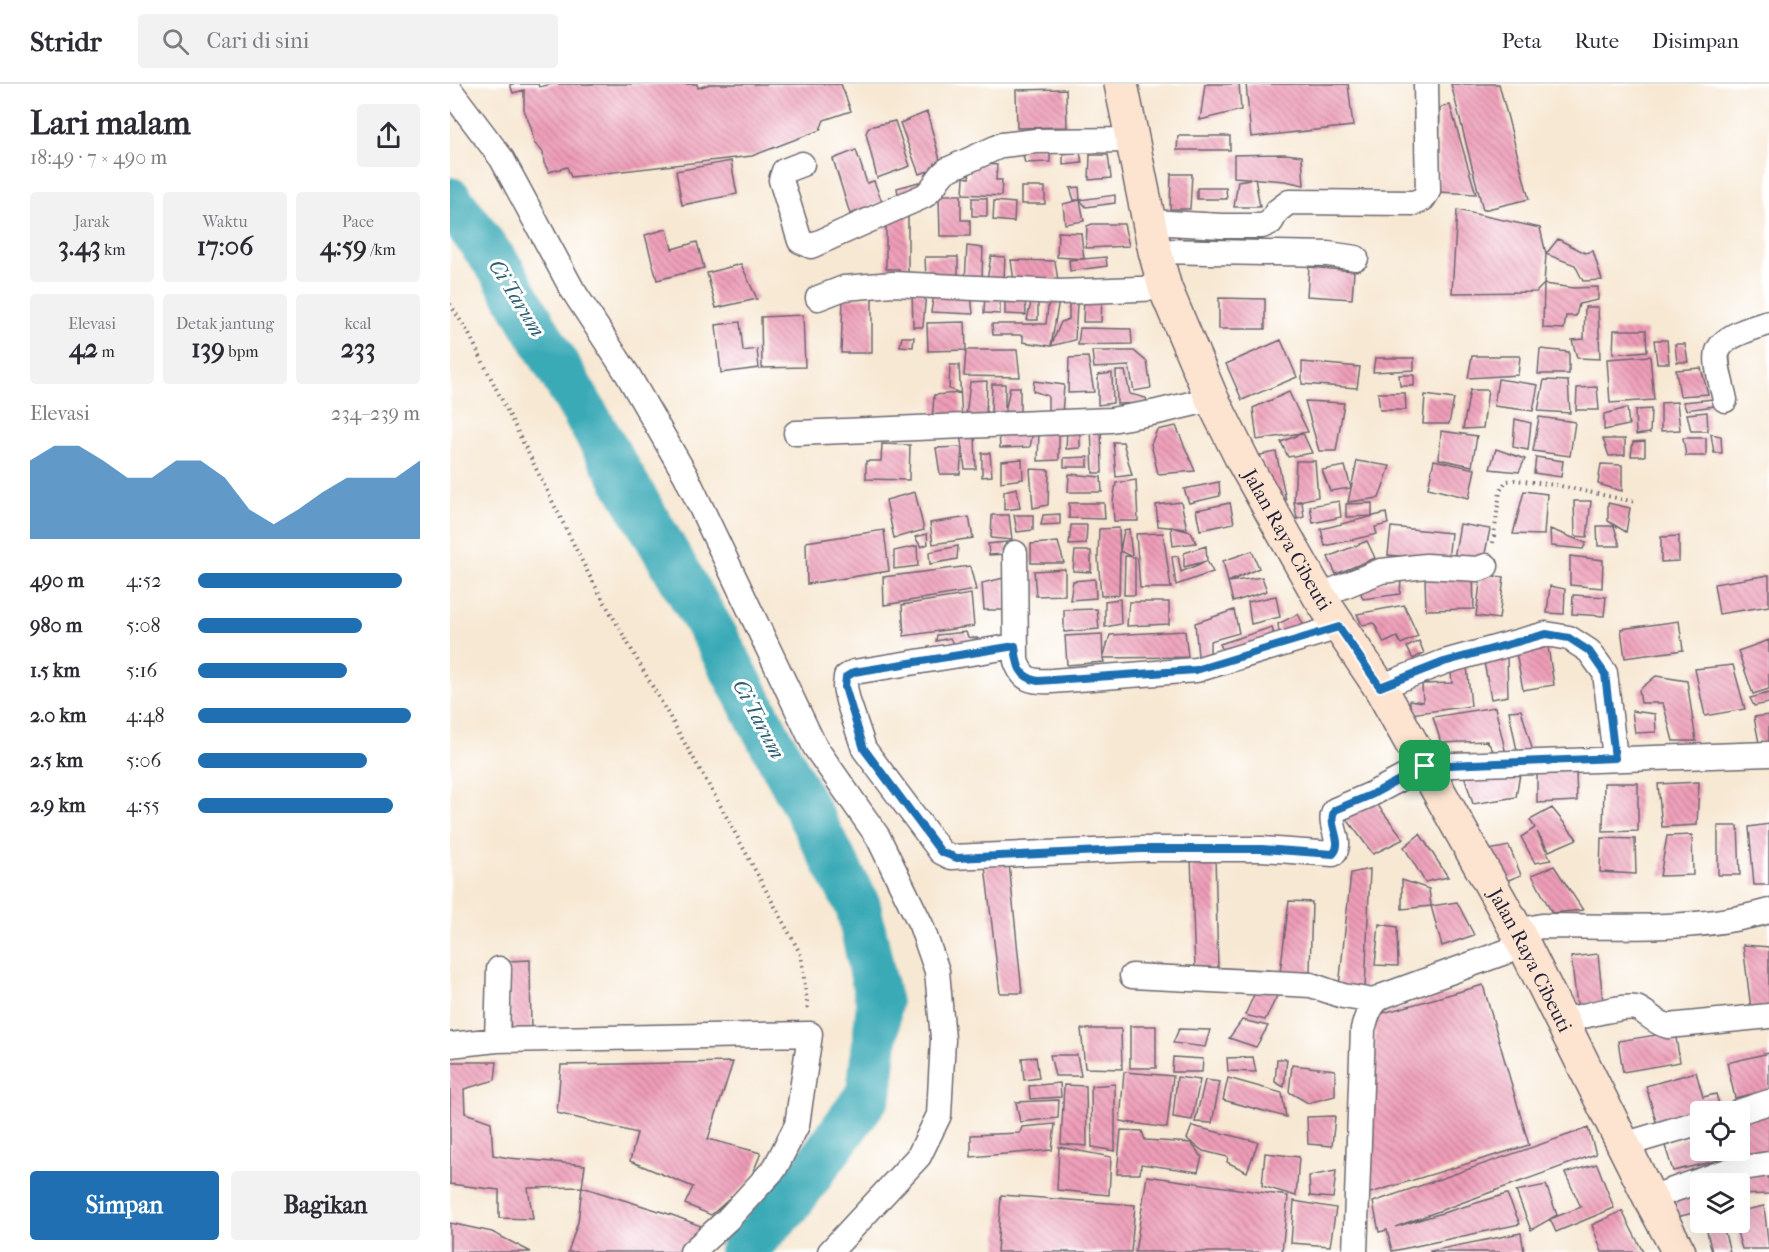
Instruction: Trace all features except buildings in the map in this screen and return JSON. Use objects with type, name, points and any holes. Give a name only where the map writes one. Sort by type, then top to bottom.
[{"type":"main road","name":"Jalan Raya Cibeuti","points":[[1121,84],[1166,288],[1212,399],[1243,461],[1319,596],[1380,687],[1520,938],[1679,1252]]},
{"type":"street","points":[[1153,237],[1222,226],[1262,226],[1271,222],[1277,211],[1289,202],[1414,203],[1421,201],[1428,191],[1426,84]]},
{"type":"street","points":[[450,90],[502,159],[572,289],[628,375],[686,476],[815,747],[878,837],[921,925],[937,971],[944,1039],[939,1115],[918,1156],[830,1252]]},
{"type":"street","points":[[802,164],[784,171],[781,180],[800,241],[811,246],[924,196],[929,193],[941,174],[947,170],[1002,145],[1036,141],[1132,140]]},
{"type":"street","points":[[1153,237],[1356,258]]},
{"type":"street","points":[[818,298],[844,288],[893,284],[1059,292],[1166,288]]},
{"type":"street","points":[[1725,400],[1717,360],[1718,350],[1725,342],[1769,322]]},
{"type":"street","points":[[796,433],[1111,420],[1212,399]]},
{"type":"street","points":[[1015,553],[1016,661],[1023,676],[1038,681],[1196,670],[1339,627]]},
{"type":"street","points":[[1319,596],[1381,572],[1426,566],[1478,569],[1486,566]]},
{"type":"street","points":[[1380,687],[1444,662],[1546,634],[1569,638],[1589,651],[1605,674],[1615,758]]},
{"type":"street","points":[[1015,646],[854,672],[846,677],[847,694],[864,749],[941,852],[951,857],[1142,849],[1262,849],[1333,854],[1338,845],[1332,822],[1332,813],[1335,810],[1371,795],[1425,766],[1769,754]]},
{"type":"street","points":[[1355,1252],[1363,1029],[1374,1001],[1520,938],[1542,926],[1700,924],[1740,919],[1769,911]]},
{"type":"street","points":[[497,1040],[499,969]]},
{"type":"street","points":[[1132,976],[1311,985],[1343,996],[1374,1001]]},
{"type":"street","points":[[1562,1021],[1635,1008],[1653,1020],[1668,1026],[1769,1016]]},
{"type":"street","points":[[450,1045],[497,1040],[810,1034],[797,1125],[775,1168],[727,1220],[692,1252]]},
{"type":"street","points":[[1750,1108],[1769,1102]]},
{"type":"street","points":[[1623,1145],[1690,1125]]},
{"type":"street","points":[[1650,1198],[1730,1170],[1769,1164]]},
{"type":"path","points":[[450,304],[469,334],[589,575],[720,806],[801,955],[810,1034]]},
{"type":"path","points":[[1486,566],[1492,553],[1500,491],[1506,481],[1556,485],[1635,502]]},
{"type":"waterway","name":"Ci Tarum","points":[[450,200],[502,271],[716,638],[858,906],[879,1004],[869,1094],[788,1205],[742,1252]]},
{"type":"route","points":[[1339,627],[1380,687],[1390,681],[1444,662],[1546,634],[1569,638],[1589,651],[1605,674],[1615,758],[1425,766],[1371,795],[1339,806],[1332,813],[1338,845],[1333,854],[1262,849],[1142,849],[957,858],[941,852],[864,749],[848,700],[845,681],[848,674],[854,672],[1015,646],[1019,670],[1030,680],[1052,681],[1196,670],[1339,627]]}]
